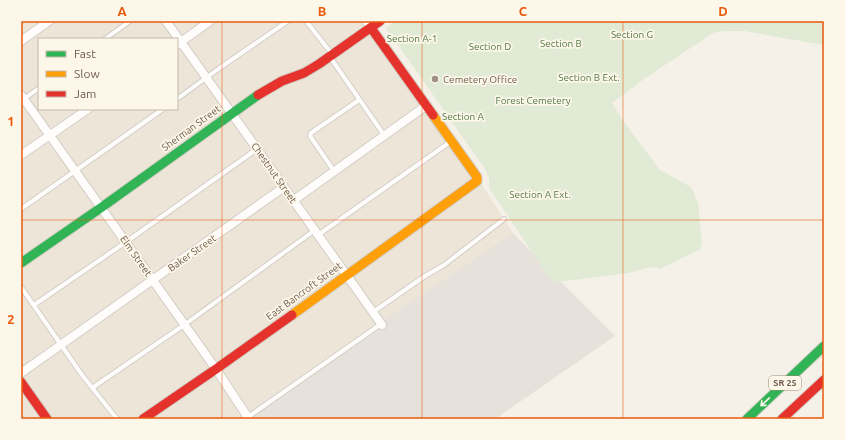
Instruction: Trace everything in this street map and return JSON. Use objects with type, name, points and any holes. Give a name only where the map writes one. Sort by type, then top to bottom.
[{"type":"street","points":[[21,41],[49,21]]},
{"type":"street","name":"Chestnut Street","points":[[166,21],[176,38]]},
{"type":"street","points":[[179,43],[210,21]]},
{"type":"street","name":"Sherman Street","points":[[21,262],[102,207],[263,90],[304,73],[331,56],[368,24],[380,21]]},
{"type":"street","points":[[368,24],[452,141]]},
{"type":"street","name":"Chestnut Street","points":[[179,43],[231,112],[381,325]]},
{"type":"street","name":"Elm Street","points":[[22,97],[102,207],[216,369],[248,418]]},
{"type":"street","points":[[294,200],[427,105]]},
{"type":"street","points":[[21,155],[87,110]]},
{"type":"street","name":"East Bancroft Street","points":[[143,419],[216,369],[477,181],[477,177],[452,141]]},
{"type":"street","name":"Baker Street","points":[[21,373],[284,187]]},
{"type":"street","name":"SR 25","points":[[747,419],[824,346]]},
{"type":"street","name":"SR 25","points":[[782,419],[824,380]]},
{"type":"street","points":[[22,386],[47,419]]},
{"type":"lane","points":[[106,38],[130,21]]},
{"type":"lane","points":[[178,98],[288,21]]},
{"type":"lane","points":[[306,21],[385,136]]},
{"type":"lane","points":[[22,97],[38,89]]},
{"type":"lane","points":[[335,171],[310,136],[311,133],[359,100]]},
{"type":"lane","points":[[21,209],[162,110]]},
{"type":"lane","points":[[92,388],[452,141]]},
{"type":"lane","points":[[34,305],[257,149]]},
{"type":"lane","points":[[372,312],[444,264],[504,219]]},
{"type":"lane","points":[[21,286],[92,388],[117,419]]},
{"type":"lane","points":[[248,418],[381,325]]},
{"type":"shaded area","points":[[21,21],[380,21],[371,27],[477,177],[513,233],[250,410],[256,419],[21,419]]},
{"type":"shaded area","points":[[513,233],[615,336],[495,419],[256,419],[250,410]]},
{"type":"green space","name":"Forest Cemetery","points":[[396,21],[824,21],[824,45],[744,31],[716,32],[644,79],[612,103],[624,122],[660,170],[691,187],[698,203],[702,243],[700,249],[660,269],[651,267],[628,273],[558,282],[551,280],[548,276],[489,188],[489,179],[485,169],[386,28]]},
{"type":"traffic: fast","points":[[21,263],[258,95]]},
{"type":"traffic: fast","points":[[747,419],[824,346]]},
{"type":"traffic: slow","points":[[292,315],[477,181],[477,177],[433,115]]},
{"type":"traffic: jam","points":[[258,95],[282,81],[304,73],[319,64],[380,21]]},
{"type":"traffic: jam","points":[[371,28],[433,115]]},
{"type":"traffic: jam","points":[[143,419],[292,315]]},
{"type":"traffic: jam","points":[[782,419],[824,380]]},
{"type":"traffic: jam","points":[[21,382],[47,419]]},
{"type":"place","name":"Cemetery Office","points":[[435,79]]},
{"type":"park label","name":"Section G","points":[[632,34]]},
{"type":"park label","name":"Section A-1","points":[[412,38]]},
{"type":"park label","name":"Section B","points":[[561,43]]},
{"type":"park label","name":"Section D","points":[[490,46]]},
{"type":"park label","name":"Section B Ext.","points":[[589,77]]},
{"type":"park label","name":"Section A","points":[[463,116]]},
{"type":"park label","name":"Section A Ext.","points":[[540,194]]}]
